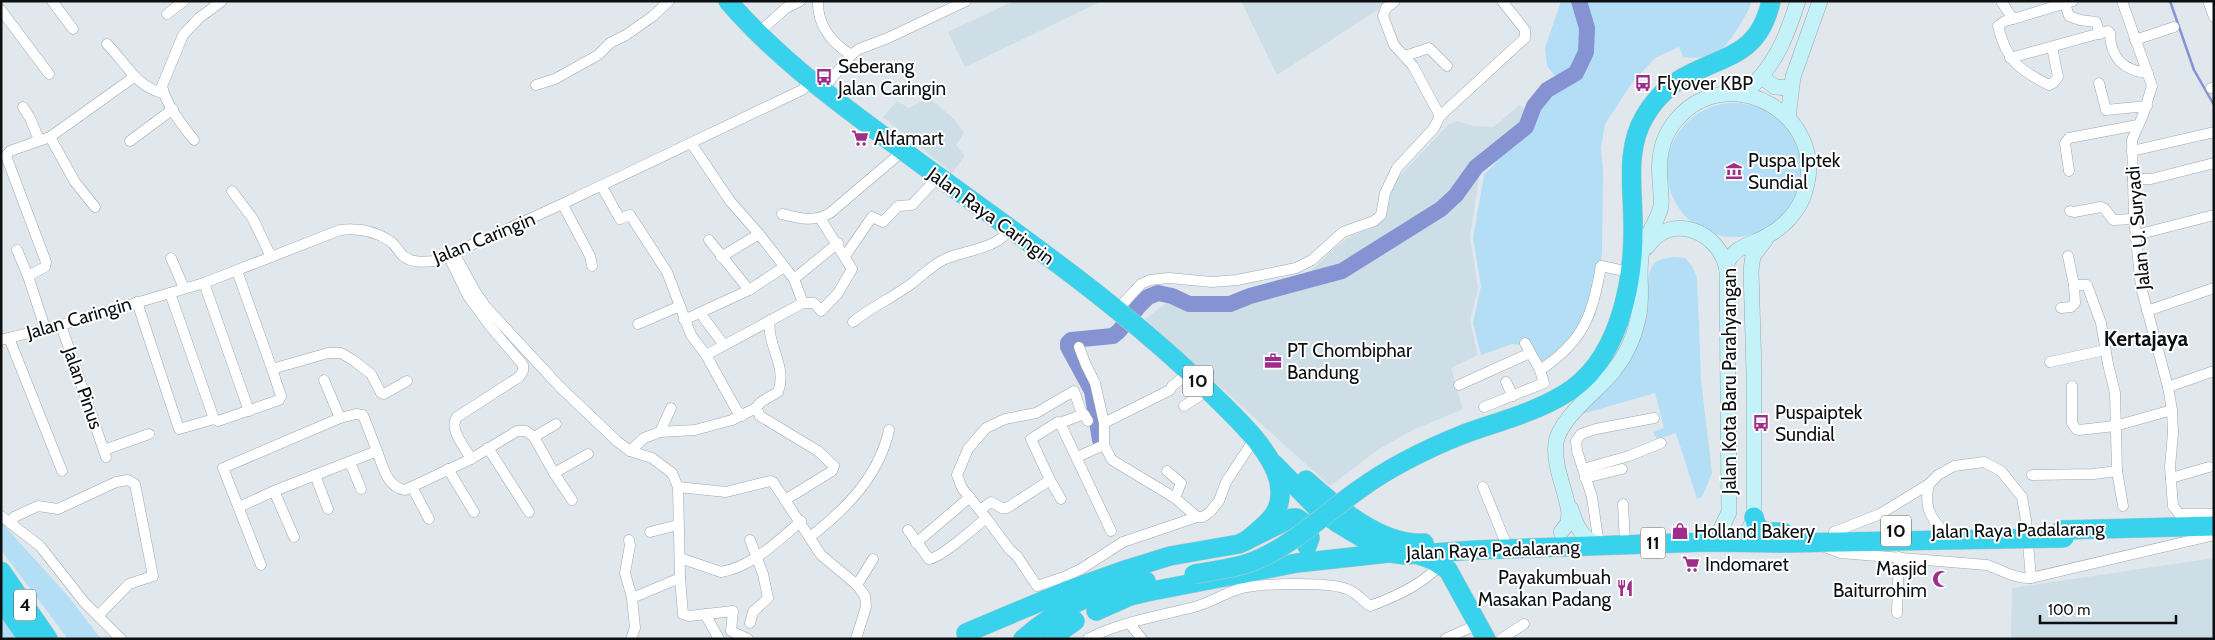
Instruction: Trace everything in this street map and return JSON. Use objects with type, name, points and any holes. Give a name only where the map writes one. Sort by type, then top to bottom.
[{"type":"highway","name":"Jalan Raya Caringin","points":[[728,1],[758,34],[902,152],[1010,229],[1124,316]]},
{"type":"highway","points":[[1462,429],[1540,394],[1576,370],[1596,345],[1607,323],[1620,270],[1624,243],[1622,156],[1625,141],[1638,111],[1647,98],[1672,75],[1693,64],[1722,54],[1741,42],[1755,22],[1762,1]]},
{"type":"highway","points":[[1023,639],[1041,623],[1103,590],[1193,569],[1256,548],[1269,541],[1379,461],[1418,440],[1518,416],[1565,395],[1583,380],[1609,344],[1618,324],[1631,263],[1633,224],[1632,152],[1639,127],[1655,102],[1674,83],[1742,50],[1760,30],[1768,15],[1771,1]]},
{"type":"highway","name":"10","points":[[1124,316],[1190,372],[1262,446]]},
{"type":"highway","points":[[1262,446],[1278,479],[1280,500],[1277,510],[1269,522]]},
{"type":"highway","name":"Jalan Raya Padalarang","points":[[1262,446],[1304,487],[1365,540],[1391,553],[1419,555],[1464,550],[1625,544],[1808,542],[2001,535],[2214,534]]},
{"type":"highway","points":[[1246,541],[1269,522],[1304,487]]},
{"type":"highway","points":[[1252,579],[1307,546],[1340,517]]},
{"type":"highway","name":"Jalan Raya Padalarang","points":[[1340,517],[1390,537],[1414,544],[1549,538],[1562,532]]},
{"type":"highway","name":"Jalan Raya Padalarang","points":[[1754,517],[1757,527],[1764,532],[1944,531],[2001,535]]},
{"type":"highway","points":[[966,633],[1066,591],[1128,569],[1170,556],[1246,541],[1284,522],[1297,518],[1307,525],[1310,534],[1307,546]]},
{"type":"highway","name":"Jalan Raya Padalarang","points":[[2063,534],[2214,526]]},
{"type":"highway","points":[[1444,568],[1450,559],[1464,550]]},
{"type":"highway","points":[[1096,611],[1130,596],[1252,579],[1297,563],[1391,553]]},
{"type":"highway","points":[[1419,555],[1444,568],[1482,632]]},
{"type":"highway","points":[[1128,569],[1193,569]]},
{"type":"highway","name":"4","points":[[1,571],[48,639]]},
{"type":"highway","name":"4","points":[[1,600],[28,639]]},
{"type":"highway","points":[[1050,639],[1075,621]]},
{"type":"main road","points":[[1743,95],[1762,77],[1778,51],[1798,1]]},
{"type":"main road","points":[[1788,117],[1790,88],[1820,1]]},
{"type":"main road","points":[[1762,77],[1775,87],[1790,88]]},
{"type":"main road","name":"Jalan Kota Baru Parahyangan","points":[[1640,276],[1643,246],[1660,210],[1659,168],[1661,152],[1667,134],[1677,120],[1701,101],[1721,95],[1743,95],[1767,102],[1788,117],[1805,144],[1808,178],[1805,193],[1794,213],[1758,249],[1751,267],[1754,373],[1754,517]]},
{"type":"main road","points":[[1562,532],[1567,525],[1569,517],[1557,456],[1558,435],[1566,422],[1607,378],[1624,354],[1639,315],[1640,276],[1644,255],[1650,242],[1664,230],[1674,227],[1691,230],[1711,242],[1722,255],[1727,272]]},
{"type":"main road","name":"Jalan Kota Baru Parahyangan","points":[[1715,542],[1723,528],[1729,509],[1728,263],[1735,252],[1771,234]]},
{"type":"main road","points":[[1562,482],[1579,530],[1588,540],[1599,545]]},
{"type":"main road","name":"Jalan Raya Padalarang","points":[[1715,542],[1734,540],[1746,534],[1751,527],[1754,517]]},
{"type":"street","points":[[52,1],[73,29]]},
{"type":"street","points":[[167,14],[184,1]]},
{"type":"street","points":[[194,140],[163,93],[162,86],[183,35],[199,18],[222,1]]},
{"type":"street","points":[[536,85],[555,79],[598,55],[610,43],[626,35],[653,16],[669,1]]},
{"type":"street","points":[[758,34],[786,8],[800,1]]},
{"type":"street","points":[[818,1],[818,10],[822,24],[839,48],[851,55]]},
{"type":"street","points":[[817,84],[859,49],[888,38],[966,1]]},
{"type":"street","points":[[1395,1],[1386,8],[1383,16],[1394,45],[1413,66],[1440,116]]},
{"type":"street","points":[[1124,316],[1141,284],[1150,280],[1169,278],[1212,282],[1237,280],[1296,268],[1312,260],[1343,232],[1374,221],[1381,215],[1385,192],[1397,168],[1434,128],[1440,116],[1525,38],[1525,30],[1502,1]]},
{"type":"street","points":[[2001,1],[2013,19]]},
{"type":"street","name":"Jalan U. Suryadi","points":[[2122,1],[2152,86],[2147,106],[2132,140],[2134,219],[2138,274],[2168,387],[2172,410],[2171,478],[2174,511],[2184,514],[2214,514]]},
{"type":"street","points":[[2208,1],[2214,17]]},
{"type":"street","points":[[2052,47],[2058,77],[2054,83],[2049,85],[2018,67],[2010,58],[2003,45],[1998,26],[2005,21],[2069,2],[2070,16],[2080,20],[2096,22],[2100,34]]},
{"type":"street","points":[[1,10],[49,74]]},
{"type":"street","points":[[2135,40],[2174,27]]},
{"type":"street","points":[[2010,58],[2107,31],[2110,32],[2111,50],[2128,68],[2148,73]]},
{"type":"street","points":[[106,44],[134,77],[148,88],[163,93]]},
{"type":"street","points":[[1405,56],[1429,48],[1447,66]]},
{"type":"street","points":[[28,276],[45,267],[46,262],[4,157],[10,151],[50,137],[134,77]]},
{"type":"street","points":[[2100,83],[2106,110],[2147,106]]},
{"type":"street","name":"Jalan Caringin","points":[[5,339],[61,325],[204,283],[340,230],[351,229],[376,234],[391,241],[404,256],[417,262],[434,261],[602,187],[691,142],[817,84]]},
{"type":"street","points":[[23,108],[30,118],[39,140]]},
{"type":"street","points":[[130,141],[173,109]]},
{"type":"street","points":[[2069,171],[2065,143],[2070,138],[2138,125]]},
{"type":"street","points":[[2132,151],[2214,132]]},
{"type":"street","points":[[50,137],[75,182],[95,207]]},
{"type":"street","points":[[691,142],[730,202],[759,234],[794,279],[803,303]]},
{"type":"street","points":[[782,214],[811,220],[830,213],[902,152]]},
{"type":"street","points":[[2133,179],[2151,179],[2214,163]]},
{"type":"street","points":[[845,256],[872,217],[883,222],[898,206],[912,205],[938,177]]},
{"type":"street","points":[[602,187],[620,219],[630,215],[644,233],[667,272],[691,335],[706,355],[742,416]]},
{"type":"street","points":[[232,191],[253,219],[271,257]]},
{"type":"street","points":[[563,205],[590,256],[592,266]]},
{"type":"street","points":[[2070,211],[2074,212],[2101,207],[2105,209],[2113,220],[2134,219]]},
{"type":"street","points":[[2136,236],[2214,216]]},
{"type":"street","points":[[706,355],[803,303],[814,303],[821,311],[830,303],[852,269],[838,243],[820,218]]},
{"type":"street","points":[[852,322],[876,305],[912,284],[944,259],[999,241],[1010,229]]},
{"type":"street","points":[[721,257],[759,234]]},
{"type":"street","points":[[709,240],[749,290]]},
{"type":"street","points":[[794,279],[838,243]]},
{"type":"street","points":[[17,250],[28,276],[45,328]]},
{"type":"street","points":[[451,254],[486,307],[524,356],[630,451],[652,458],[672,473],[678,487],[680,578],[683,614],[689,616],[733,611],[731,631],[748,639]]},
{"type":"street","points":[[2061,308],[2071,307],[2075,303],[2074,285],[2068,256]]},
{"type":"street","points":[[171,258],[184,288]]},
{"type":"street","points":[[1540,370],[1560,357],[1577,338],[1594,304],[1601,266],[1620,270]]},
{"type":"street","points":[[684,320],[749,290],[784,267]]},
{"type":"street","points":[[137,302],[179,428],[214,419],[218,421],[279,400],[281,396],[238,271]]},
{"type":"street","points":[[204,283],[249,411]]},
{"type":"street","points":[[2074,285],[2088,286],[2101,323],[2116,403],[2117,471],[2123,506]]},
{"type":"street","points":[[2147,311],[2214,288]]},
{"type":"street","points":[[170,293],[214,419]]},
{"type":"street","points":[[638,324],[680,306]]},
{"type":"street","points":[[700,313],[724,345]]},
{"type":"street","points":[[630,451],[644,438],[660,432],[695,430],[742,416],[756,408],[761,402],[775,395],[781,386],[781,376],[778,355],[771,333],[770,320]]},
{"type":"street","name":"Jalan Pinus","points":[[61,325],[105,453],[149,434]]},
{"type":"street","points":[[5,339],[62,471]]},
{"type":"street","points":[[1079,347],[1095,383],[1104,423],[1104,445],[1112,460],[1175,498],[1197,517]]},
{"type":"street","points":[[1460,385],[1527,348],[1540,370],[1544,383],[1484,407]]},
{"type":"street","points":[[2050,362],[2105,350]]},
{"type":"street","points":[[272,369],[328,353],[341,354],[353,360],[371,374],[381,393],[384,394],[407,382]]},
{"type":"street","points":[[471,459],[453,427],[454,420],[520,377],[523,371],[524,356]]},
{"type":"street","points":[[2168,387],[2214,371]]},
{"type":"street","points":[[1104,423],[1170,390],[1172,386],[1190,372]]},
{"type":"street","points":[[324,380],[340,418]]},
{"type":"street","points":[[1506,382],[1513,396]]},
{"type":"street","points":[[2072,386],[2073,426],[2083,430],[2116,426],[2172,410]]},
{"type":"street","points":[[1184,406],[1208,390]]},
{"type":"street","points":[[1061,499],[1031,439],[1058,422],[1085,418],[1074,391],[1036,413],[1005,419],[986,428],[968,449],[958,472],[962,488],[1010,550],[1017,556],[1037,586],[1081,569],[1123,542],[1197,517],[1203,517],[1219,501],[1226,482],[1262,446]]},
{"type":"street","points":[[660,432],[670,408]]},
{"type":"street","points":[[756,408],[760,416],[818,451],[834,466],[832,471],[785,500]]},
{"type":"street","points":[[261,565],[223,468],[340,418],[356,414],[363,415],[391,484],[397,488],[405,490],[412,487],[471,459],[517,431],[526,431],[534,437],[572,500]]},
{"type":"street","points":[[1599,545],[1592,497],[1576,445],[1582,434],[1617,424],[1654,418]]},
{"type":"street","points":[[1060,423],[1111,530]]},
{"type":"street","points":[[534,437],[556,424]]},
{"type":"street","points":[[810,538],[837,516],[858,494],[886,446],[889,430]]},
{"type":"street","points":[[1584,474],[1661,443]]},
{"type":"street","points":[[1077,457],[1104,445]]},
{"type":"street","points":[[488,448],[529,512]]},
{"type":"street","points":[[239,506],[377,451]]},
{"type":"street","points":[[554,473],[588,454]]},
{"type":"street","points":[[350,462],[361,489]]},
{"type":"street","points":[[1834,532],[1873,518],[1929,484],[1938,475],[1964,463],[1984,462],[2001,471],[2022,497],[2031,578]]},
{"type":"street","points":[[2171,478],[2209,467]]},
{"type":"street","points":[[448,469],[474,512]]},
{"type":"street","points":[[1584,474],[1622,469]]},
{"type":"street","points":[[1167,471],[1182,486],[1175,498]]},
{"type":"street","points":[[2032,474],[2094,474],[2117,471]]},
{"type":"street","points":[[315,476],[328,509]]},
{"type":"street","points":[[11,524],[14,517],[38,506],[58,509],[116,482],[128,480],[135,484],[153,576],[129,584],[98,616]]},
{"type":"street","points":[[908,530],[929,559],[935,558],[983,514],[991,502],[1002,508],[1007,508],[1050,480]]},
{"type":"street","points":[[678,487],[726,492],[770,481],[774,482],[826,561],[839,568],[858,584],[865,596],[866,607],[856,639]]},
{"type":"street","points":[[1929,484],[1926,500],[1929,512],[1937,526],[1944,531]]},
{"type":"street","points":[[412,487],[429,519]]},
{"type":"street","points":[[1483,487],[1505,541]]},
{"type":"street","points":[[274,491],[294,537]]},
{"type":"street","points":[[916,542],[970,497]]},
{"type":"street","points":[[1623,504],[1625,544]]},
{"type":"street","points":[[1,516],[40,546],[84,602],[121,639]]},
{"type":"street","points":[[680,558],[721,572],[756,558],[801,521]]},
{"type":"street","points":[[650,532],[678,525]]},
{"type":"street","points":[[1808,542],[1841,553],[1987,565],[2008,572],[2019,579],[2031,578],[2214,534]]},
{"type":"street","points":[[629,540],[630,545],[625,573],[632,598],[635,628],[631,639]]},
{"type":"street","points":[[750,540],[763,574],[768,598],[753,612],[750,623]]},
{"type":"street","points":[[1897,613],[1899,557]]},
{"type":"street","points":[[858,584],[873,559]]},
{"type":"street","points":[[1088,639],[1130,624],[1211,603],[1237,590],[1252,579],[1342,587],[1350,590],[1370,606],[1386,600],[1444,568]]},
{"type":"street","points":[[632,598],[680,578]]},
{"type":"street","points":[[705,614],[719,639]]},
{"type":"street","points":[[1130,624],[1142,639]]},
{"type":"street","points":[[1501,639],[1524,624]]},
{"type":"street","points":[[1445,639],[1482,632]]},
{"type":"shaded area","points":[[1014,1],[1102,1],[965,67],[948,32]]},
{"type":"shaded area","points":[[1241,1],[1391,1],[1277,75]]},
{"type":"shaded area","points":[[1561,1],[1752,1],[1734,35],[1717,52],[1710,56],[1683,57],[1679,47],[1655,58],[1632,83],[1605,124],[1601,148],[1603,170],[1602,252],[1596,314],[1580,340],[1549,370],[1542,372],[1521,345],[1512,344],[1481,355],[1473,323],[1481,286],[1473,238],[1484,175],[1531,126],[1537,109],[1548,95],[1567,83],[1555,76],[1547,66],[1545,48]]},
{"type":"shaded area","points":[[928,97],[954,119],[964,133],[956,145],[965,156],[952,173],[883,117],[897,101],[909,108]]},
{"type":"shaded area","points":[[1734,103],[1760,108],[1782,122],[1796,144],[1801,170],[1796,196],[1782,218],[1760,232],[1734,237],[1708,232],[1686,218],[1672,196],[1667,170],[1672,144],[1686,122],[1708,108]]},
{"type":"shaded area","points":[[1519,105],[1528,112],[1511,142],[1480,172],[1470,237],[1478,288],[1470,321],[1478,355],[1451,368],[1463,409],[1413,430],[1379,449],[1330,486],[1145,319],[1178,294],[1194,302],[1228,302],[1302,279],[1337,246],[1353,235],[1376,227],[1386,217],[1391,185],[1448,125],[1457,121],[1474,126],[1494,127]]},
{"type":"shaded area","points":[[1665,258],[1685,258],[1692,266],[1697,278],[1701,380],[1712,473],[1702,497],[1697,499],[1676,433],[1657,439],[1653,432],[1664,428],[1655,393],[1582,414],[1611,381],[1630,354],[1637,340],[1647,314],[1648,283],[1653,265]]},
{"type":"shaded area","points":[[1,522],[67,595],[101,639],[68,639],[1,550]]},
{"type":"shaded area","points":[[2214,558],[2214,639],[2011,639],[2012,588]]},
{"type":"shaded area","points":[[1,614],[19,639],[1,639]]},
{"type":"waterway","points":[[1100,440],[1092,391],[1068,347],[1068,343],[1071,340],[1113,336],[1148,297],[1158,293],[1172,296],[1189,304],[1230,304],[1250,296],[1342,271],[1441,209],[1456,195],[1476,167],[1526,127],[1534,106],[1547,90],[1576,73],[1586,52],[1587,28],[1579,1]]},
{"type":"waterway","points":[[2170,1],[2194,70],[2214,105]]},
{"type":"place","name":"Seberang Jalan Caringin","points":[[824,77]]},
{"type":"place","name":"Flyover KBP","points":[[1643,83]]},
{"type":"place","name":"Alfamart","points":[[860,138]]},
{"type":"place","name":"Puspa Iptek Sundial","points":[[1734,171]]},
{"type":"place","name":"PT Chombiphar Bandung","points":[[1273,361]]},
{"type":"place","name":"Puspaiptek Sundial","points":[[1761,423]]},
{"type":"place","name":"Holland Bakery","points":[[1680,531]]},
{"type":"place","name":"Indomaret","points":[[1691,564]]},
{"type":"place","name":"Masjid Baiturrohim","points":[[1941,579]]},
{"type":"place","name":"Payakumbuah Masakan Padang","points":[[1625,588]]},
{"type":"district","name":"Kertajaya","points":[[2146,338]]}]
